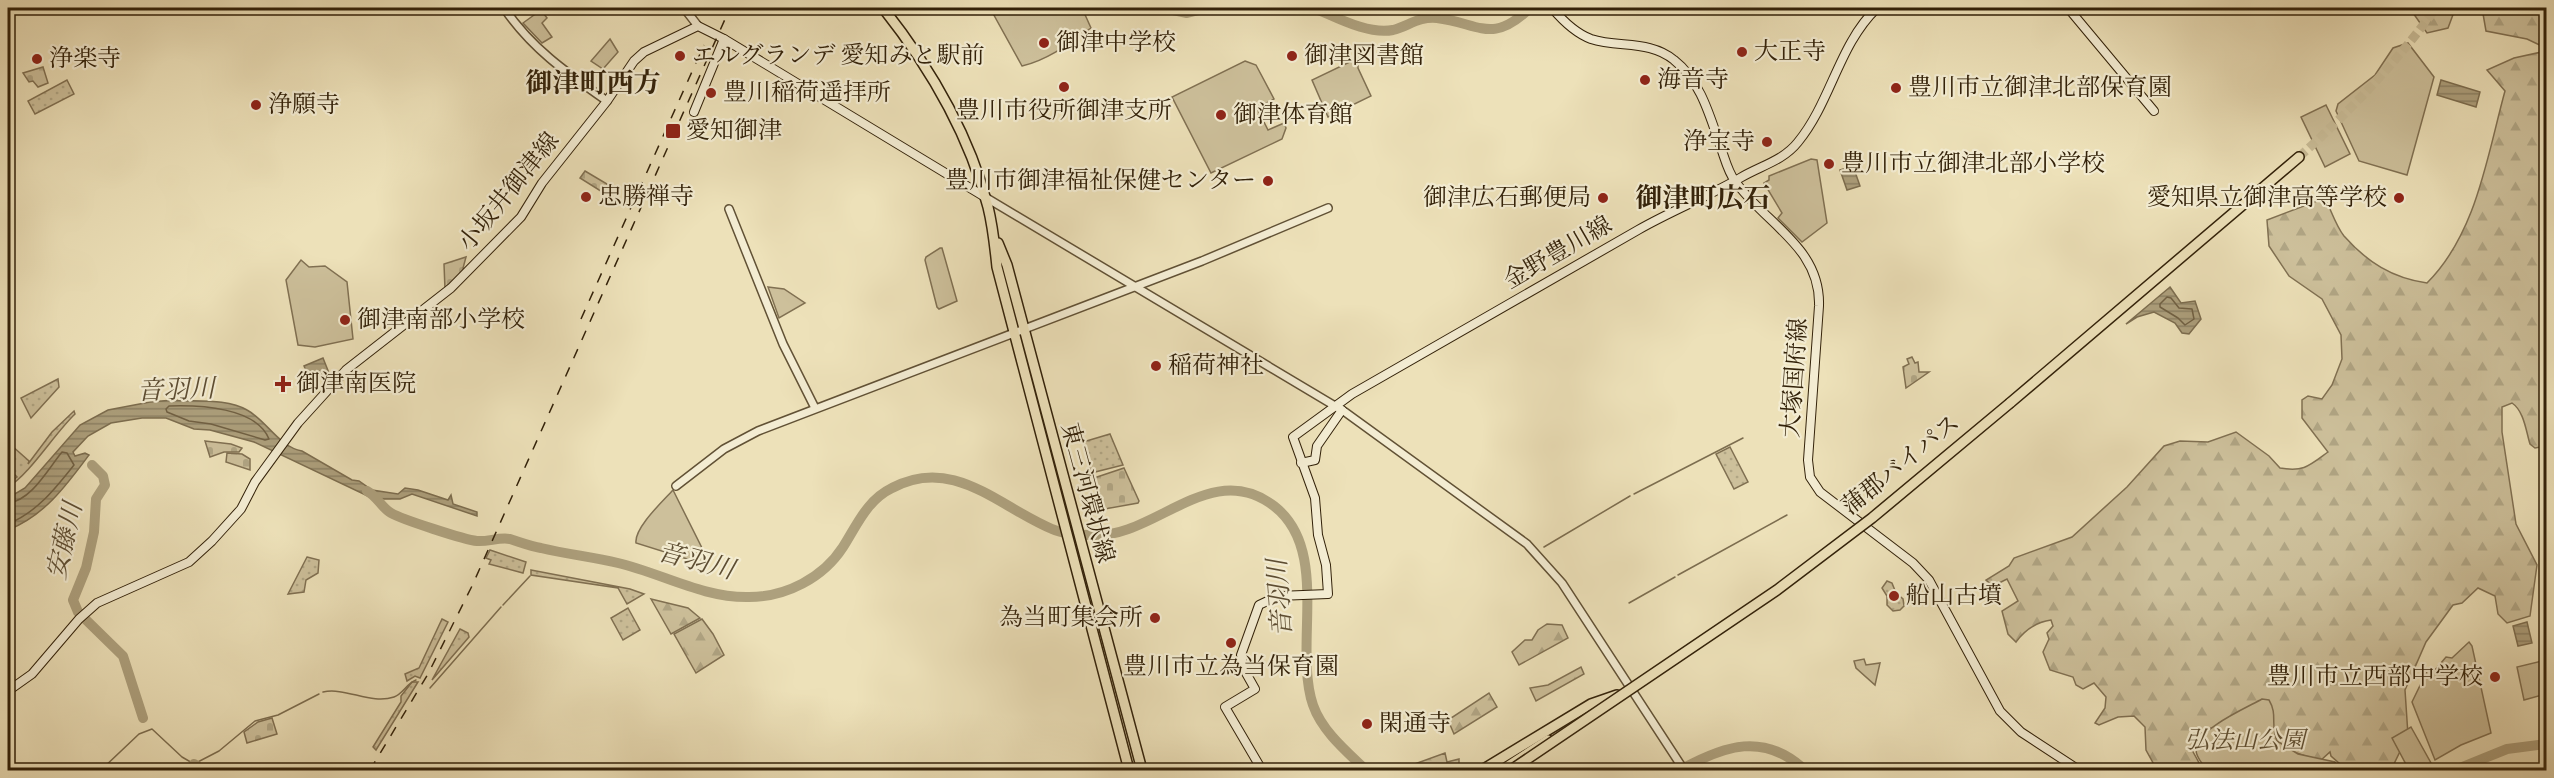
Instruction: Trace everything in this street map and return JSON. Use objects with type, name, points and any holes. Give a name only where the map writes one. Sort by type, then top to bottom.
[{"type":"main road","name":"東三河環状線","points":[[883,8],[910,44],[951,114],[972,159],[985,197],[992,226],[997,267],[1019,331],[1067,512],[1129,771]]},
{"type":"main road","name":"大塚国府線","points":[[1552,8],[1567,24],[1584,36],[1656,49],[1686,70],[1698,88],[1735,181],[1801,250],[1817,283],[1819,306],[1808,460],[1813,483],[1820,492],[1913,563],[1929,580],[1971,652],[2000,711],[2021,732],[2079,771]]},
{"type":"main road","name":"金野豊川線","points":[[1262,771],[1226,707],[1255,689],[1246,673],[1241,655],[1259,605],[1278,596],[1328,594],[1327,577],[1318,535],[1315,498],[1293,437],[1338,408],[1352,394],[1638,230],[1782,157],[1800,140],[1859,30],[1877,8]]},
{"type":"main road","points":[[2068,8],[2154,111]]},
{"type":"main road","name":"小坂井御津線","points":[[8,691],[32,674],[82,616],[105,597],[180,567],[197,555],[241,510],[255,482],[297,425],[356,360],[452,288],[521,217],[542,183],[607,101],[634,60],[644,52],[702,27]]},
{"type":"main road","points":[[702,27],[985,197]]},
{"type":"main road","points":[[694,112],[724,39]]},
{"type":"main road","name":"蒲郡バイパス","points":[[1502,771],[1684,651],[1836,542],[1922,475],[2298,156]]},
{"type":"main road","name":"蒲郡バイパス","points":[[1511,771],[1810,565],[1935,467],[2009,402]]},
{"type":"main road","name":"金野豊川線","points":[[1301,463],[1315,460],[1318,444],[1327,434],[1338,408]]},
{"type":"main road","name":"東三河環状線","points":[[1078,555],[1142,771]]},
{"type":"main road","points":[[1482,771],[1592,704],[1617,695]]},
{"type":"street","points":[[504,8],[518,27],[556,66],[607,101]]},
{"type":"street","points":[[684,8],[702,27]]},
{"type":"street","points":[[985,197],[1338,408],[1513,534],[1541,558],[1562,584],[1684,771]]},
{"type":"street","points":[[676,486],[724,449],[758,431],[1136,287],[1263,237],[1328,208]]},
{"type":"street","points":[[729,209],[783,344],[815,408]]},
{"type":"green space","name":"御津中学校","points":[[990,8],[1082,8],[1091,28],[1050,55],[1022,66]]},
{"type":"green space","points":[[2413,8],[2453,8],[2454,12],[2448,28],[2427,33],[2411,10]]},
{"type":"green space","points":[[2482,8],[2546,8],[2546,48],[2527,39],[2486,31]]},
{"type":"green space","points":[[541,10],[547,18],[542,23],[552,37],[542,43],[523,23]]},
{"type":"green space","points":[[610,39],[618,52],[603,69],[591,61]]},
{"type":"green space","points":[[2408,43],[2434,77],[2407,175],[2359,161],[2336,111],[2338,104],[2375,75],[2393,48]]},
{"type":"green space","points":[[2546,51],[2546,446],[2535,448],[2530,444],[2524,422],[2512,403],[2502,407],[2502,432],[2516,524],[2537,565],[2530,616],[2507,623],[2498,614],[2495,596],[2478,588],[2462,603],[2453,605],[2426,642],[2405,690],[2408,735],[2391,770],[2342,770],[2330,752],[2320,761],[2228,729],[2208,728],[2195,738],[2192,750],[2203,770],[2157,770],[2146,750],[2145,727],[2134,716],[2118,717],[2099,725],[2095,723],[2105,708],[2106,697],[2094,683],[2083,689],[2076,685],[2073,677],[2050,670],[2043,652],[2049,639],[2047,633],[2053,626],[2051,620],[2031,627],[2016,642],[2008,634],[2002,611],[2018,601],[2007,579],[1993,586],[1986,580],[2009,566],[2014,558],[2072,537],[2127,487],[2164,446],[2180,441],[2208,442],[2236,432],[2269,456],[2280,468],[2288,469],[2306,467],[2328,452],[2302,418],[2302,400],[2308,396],[2322,399],[2332,385],[2342,359],[2341,335],[2322,299],[2289,276],[2269,246],[2267,220],[2325,198],[2341,232],[2362,254],[2391,273],[2427,283],[2444,263],[2458,241],[2486,167],[2505,91],[2487,70],[2514,58]]},
{"type":"green space","points":[[1358,58],[1358,68],[1371,96],[1328,117],[1312,80]]},
{"type":"green space","name":"御津体育館","points":[[1245,61],[1256,65],[1274,99],[1257,108],[1268,130],[1284,123],[1286,128],[1282,139],[1211,173],[1172,97]]},
{"type":"green space","points":[[43,67],[48,83],[38,87],[33,81],[29,82],[23,73]]},
{"type":"green space","points":[[67,80],[74,94],[35,114],[28,101]]},
{"type":"green space","points":[[2326,105],[2350,154],[2325,167],[2301,117]]},
{"type":"green space","points":[[1811,159],[1817,160],[1827,223],[1802,242],[1778,218],[1782,213],[1764,183],[1769,180],[1769,176]]},
{"type":"green space","points":[[585,171],[612,187],[607,195],[580,178]]},
{"type":"green space","points":[[942,248],[957,301],[939,309],[925,260]]},
{"type":"green space","points":[[466,257],[463,268],[465,271],[445,289],[444,264]]},
{"type":"green space","points":[[301,260],[309,267],[325,266],[347,282],[353,339],[315,347],[298,345],[286,280]]},
{"type":"green space","points":[[768,287],[784,289],[805,303],[779,318]]},
{"type":"green space","points":[[1912,357],[1915,363],[1918,362],[1919,372],[1929,372],[1906,388],[1903,367],[1909,364],[1907,359]]},
{"type":"green space","points":[[58,379],[59,387],[31,418],[21,398]]},
{"type":"green space","points":[[74,411],[75,414],[25,473],[8,487],[8,484],[17,477],[8,468],[8,449],[11,445],[29,461],[28,464],[52,432]]},
{"type":"green space","points":[[1110,434],[1123,465],[1091,473],[1083,442]]},
{"type":"green space","points":[[205,441],[231,444],[242,448],[239,452],[224,452],[210,457]]},
{"type":"green space","points":[[1730,447],[1748,482],[1734,489],[1716,454]]},
{"type":"green space","points":[[227,453],[242,454],[250,459],[250,470],[226,462]]},
{"type":"green space","points":[[1124,468],[1139,501],[1105,509],[1094,478]]},
{"type":"green space","points":[[673,490],[703,550],[703,564],[636,543],[644,523]]},
{"type":"green space","points":[[490,550],[526,562],[523,573],[489,564],[491,560],[486,558]]},
{"type":"green space","points":[[307,557],[319,560],[318,573],[306,580],[304,592],[288,594]]},
{"type":"green space","points":[[531,570],[630,589],[644,594],[627,604],[618,588],[531,575]]},
{"type":"green space","name":"船山古墳","points":[[1887,581],[1892,583],[1896,593],[1903,599],[1904,606],[1900,610],[1893,611],[1887,605],[1887,596],[1882,588]]},
{"type":"green space","points":[[651,599],[688,608],[700,618],[671,634]]},
{"type":"green space","points":[[628,608],[640,630],[623,640],[611,618]]},
{"type":"green space","points":[[442,619],[448,622],[420,678],[415,676],[407,681],[405,674],[419,668]]},
{"type":"green space","points":[[702,619],[724,655],[696,673],[674,634]]},
{"type":"green space","points":[[1547,624],[1562,625],[1568,638],[1519,665],[1512,652],[1525,640],[1532,640],[1538,630]]},
{"type":"green space","points":[[460,629],[468,633],[469,637],[432,680]]},
{"type":"green space","points":[[2469,642],[2472,646],[2491,733],[2461,745],[2435,760],[2412,702],[2428,669],[2435,670],[2446,657],[2452,658]]},
{"type":"green space","points":[[1864,659],[1866,665],[1880,663],[1875,685],[1856,668],[1854,661]]},
{"type":"green space","points":[[2542,661],[2546,694],[2524,700],[2517,667]]},
{"type":"green space","points":[[1581,667],[1584,674],[1536,701],[1530,688],[1548,685]]},
{"type":"green space","points":[[412,682],[418,682],[376,750],[373,747],[401,702],[401,696]]},
{"type":"green space","points":[[1489,693],[1497,707],[1454,734],[1448,720]]},
{"type":"green space","name":"弘法山公園","points":[[2262,699],[2269,700],[2272,705],[2277,741],[2298,754],[2335,762],[2339,770],[2207,770],[2196,753],[2198,742],[2212,727]]},
{"type":"green space","points":[[272,718],[277,734],[247,743],[244,732],[258,722]]},
{"type":"green space","points":[[2411,727],[2431,763],[2419,770],[2409,770],[2392,738]]},
{"type":"green space","points":[[1445,753],[1447,762],[1459,759],[1459,766],[1452,770],[1398,770]]},
{"type":"water","points":[[2441,80],[2480,92],[2476,107],[2437,95]]},
{"type":"water","points":[[1853,166],[1860,186],[1847,190],[1840,170]]},
{"type":"water","points":[[2170,287],[2181,303],[2195,301],[2201,319],[2189,334],[2182,333],[2175,323],[2154,312],[2137,317],[2126,324]]},
{"type":"water","points":[[323,358],[329,373],[310,380],[304,366]]},
{"type":"water","points":[[173,400],[221,402],[239,406],[254,414],[286,444],[352,480],[359,481],[372,490],[398,494],[405,488],[448,500],[451,495],[453,504],[477,512],[477,516],[412,494],[400,499],[374,499],[254,442],[210,430],[194,429],[166,418],[142,418],[111,423],[88,436],[73,452],[75,456],[85,453],[89,455],[63,489],[33,517],[8,530],[8,498],[25,488],[80,425],[108,410]]},
{"type":"water","points":[[2527,622],[2532,643],[2518,646],[2513,626]]},
{"type":"waterway","points":[[1164,8],[1187,13],[1207,8]]},
{"type":"waterway","points":[[1314,8],[1363,28],[1383,31],[1431,18],[1495,29],[1517,19],[1530,8]]},
{"type":"waterway","points":[[1614,8],[1632,8]]},
{"type":"waterway","points":[[1634,494],[1743,438]]},
{"type":"waterway","name":"安藤川","points":[[92,465],[103,476],[105,485],[96,499],[94,532],[86,568],[73,600],[78,612],[123,656],[143,718]]},
{"type":"waterway","name":"音羽川","points":[[367,491],[384,508],[397,516],[460,537],[477,541],[510,539],[537,547],[634,567],[715,594],[749,597],[776,594],[802,584],[814,576],[835,558],[863,514],[876,499],[892,488],[914,479],[935,477],[955,481],[975,488],[1052,529],[1081,535],[1114,533],[1137,526],[1205,495],[1227,491],[1250,493],[1274,506],[1291,525],[1301,547],[1306,573],[1306,655],[1313,705],[1328,732],[1366,770]]},
{"type":"waterway","points":[[1544,547],[1630,496]]},
{"type":"waterway","points":[[1678,575],[1787,515]]},
{"type":"waterway","points":[[503,605],[530,576]]},
{"type":"waterway","points":[[1629,603],[1675,577]]},
{"type":"waterway","points":[[430,688],[501,607]]},
{"type":"waterway","points":[[323,692],[341,692],[367,698],[385,699],[397,696],[416,680]]},
{"type":"waterway","points":[[101,770],[139,734],[152,729],[182,757],[194,764],[219,751],[255,721],[278,715],[319,694]]},
{"type":"waterway","name":"音羽川","points":[[2455,770],[2507,749],[2546,744]]},
{"type":"waterway","name":"音羽川","points":[[1680,770],[1713,754],[1744,746],[1774,750],[1790,758],[1805,770]]},
{"type":"waterway","name":"安藤川","points":[[194,764],[203,770]]},
{"type":"tunnel","points":[[2299,157],[2372,86],[2436,8]]},
{"type":"railway","points":[[370,770],[428,674],[472,586],[730,8]]},
{"type":"railway","points":[[581,319],[704,45]]},
{"type":"place","name":"御津中学校","points":[[1044,43]]},
{"type":"place","name":"大正寺","points":[[1742,52]]},
{"type":"place","name":"エルグランデ 愛知みと駅前","points":[[680,56]]},
{"type":"place","name":"御津図書館","points":[[1292,56]]},
{"type":"place","name":"浄楽寺","points":[[37,59]]},
{"type":"place","name":"海音寺","points":[[1645,80]]},
{"type":"place","name":"豊川市役所御津支所","points":[[1064,87]]},
{"type":"place","name":"豊川市立御津北部保育園","points":[[1896,88]]},
{"type":"place","name":"豊川稲荷遥拝所","points":[[711,93]]},
{"type":"place","name":"浄願寺","points":[[256,105]]},
{"type":"place","name":"御津体育館","points":[[1221,115]]},
{"type":"place","name":"愛知御津","points":[[673,131]]},
{"type":"place","name":"浄宝寺","points":[[1767,142]]},
{"type":"place","name":"豊川市立御津北部小学校","points":[[1829,164]]},
{"type":"place","name":"豊川市御津福祉保健センター","points":[[1268,181]]},
{"type":"place","name":"忠勝禅寺","points":[[586,197]]},
{"type":"place","name":"御津広石郵便局","points":[[1603,198]]},
{"type":"place","name":"愛知県立御津高等学校","points":[[2399,198]]},
{"type":"place","name":"御津南部小学校","points":[[345,320]]},
{"type":"place","name":"稲荷神社","points":[[1156,366]]},
{"type":"place","name":"御津南医院","points":[[283,384]]},
{"type":"place","name":"船山古墳","points":[[1894,596]]},
{"type":"place","name":"為当町集会所","points":[[1155,618]]},
{"type":"place","name":"豊川市立為当保育園","points":[[1231,643]]},
{"type":"place","name":"豊川市立西部中学校","points":[[2495,677]]},
{"type":"place","name":"閑通寺","points":[[1367,724]]},
{"type":"district","name":"御津町西方","points":[[593,84]]},
{"type":"district","name":"御津町広石","points":[[1703,199]]}]
